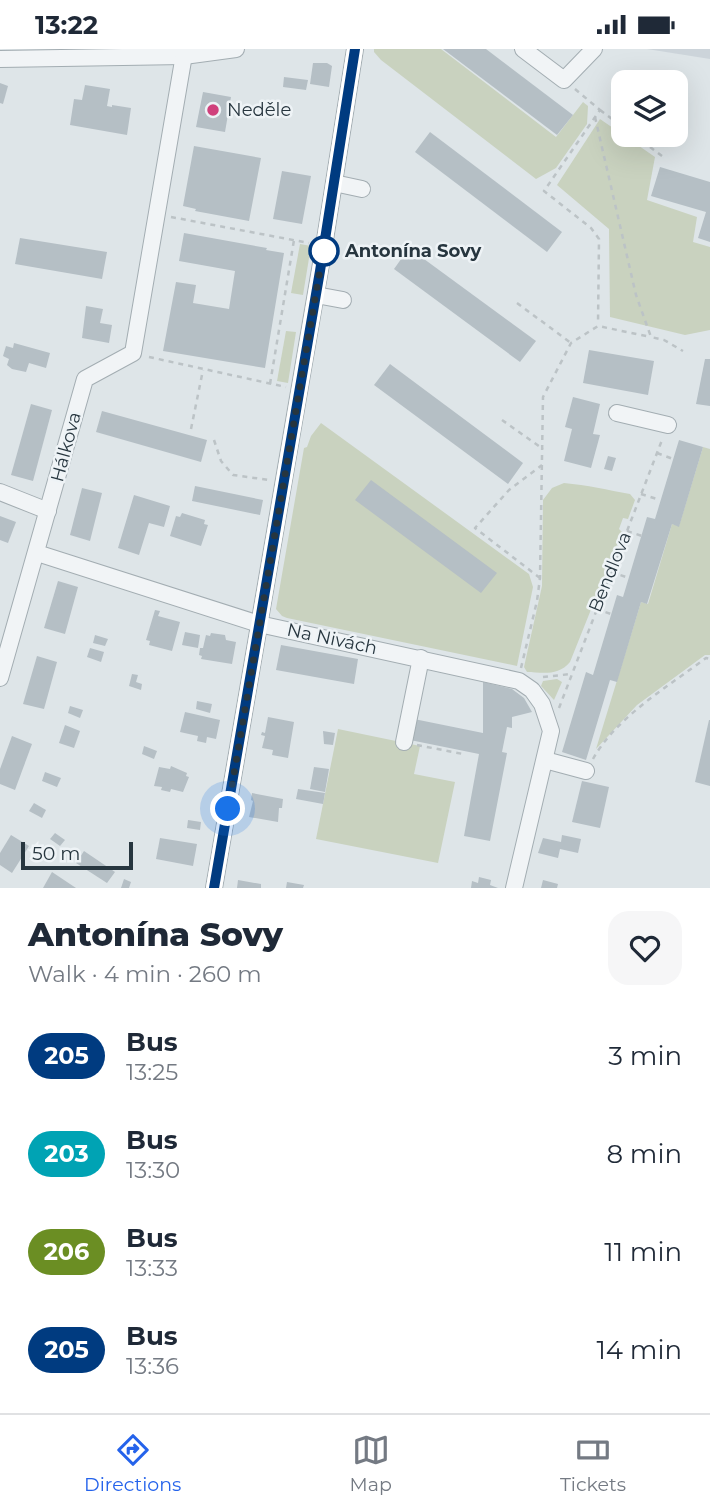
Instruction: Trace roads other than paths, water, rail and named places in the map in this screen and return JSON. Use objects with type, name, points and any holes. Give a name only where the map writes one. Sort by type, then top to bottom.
[{"type":"street","points":[[0,59],[236,49]]},
{"type":"street","points":[[214,888],[283,483],[304,412],[300,390],[355,49]]},
{"type":"street","points":[[523,49],[564,80],[594,49]]},
{"type":"street","name":"Hálkova","points":[[0,678],[85,379],[133,353],[185,52]]},
{"type":"street","points":[[334,183],[362,189]]},
{"type":"street","points":[[316,295],[343,300]]},
{"type":"street","points":[[617,413],[668,425]]},
{"type":"street","points":[[0,492],[48,511]]},
{"type":"street","name":"Na Nivách","points":[[37,553],[258,624],[519,681],[532,691],[542,704],[551,731],[545,760]]},
{"type":"street","points":[[404,742],[421,658]]},
{"type":"street","points":[[514,888],[545,760],[586,771]]},
{"type":"place","name":"Neděle","points":[[213,110]]},
{"type":"place","name":"Antonína Sovy","points":[[324,251]]}]
